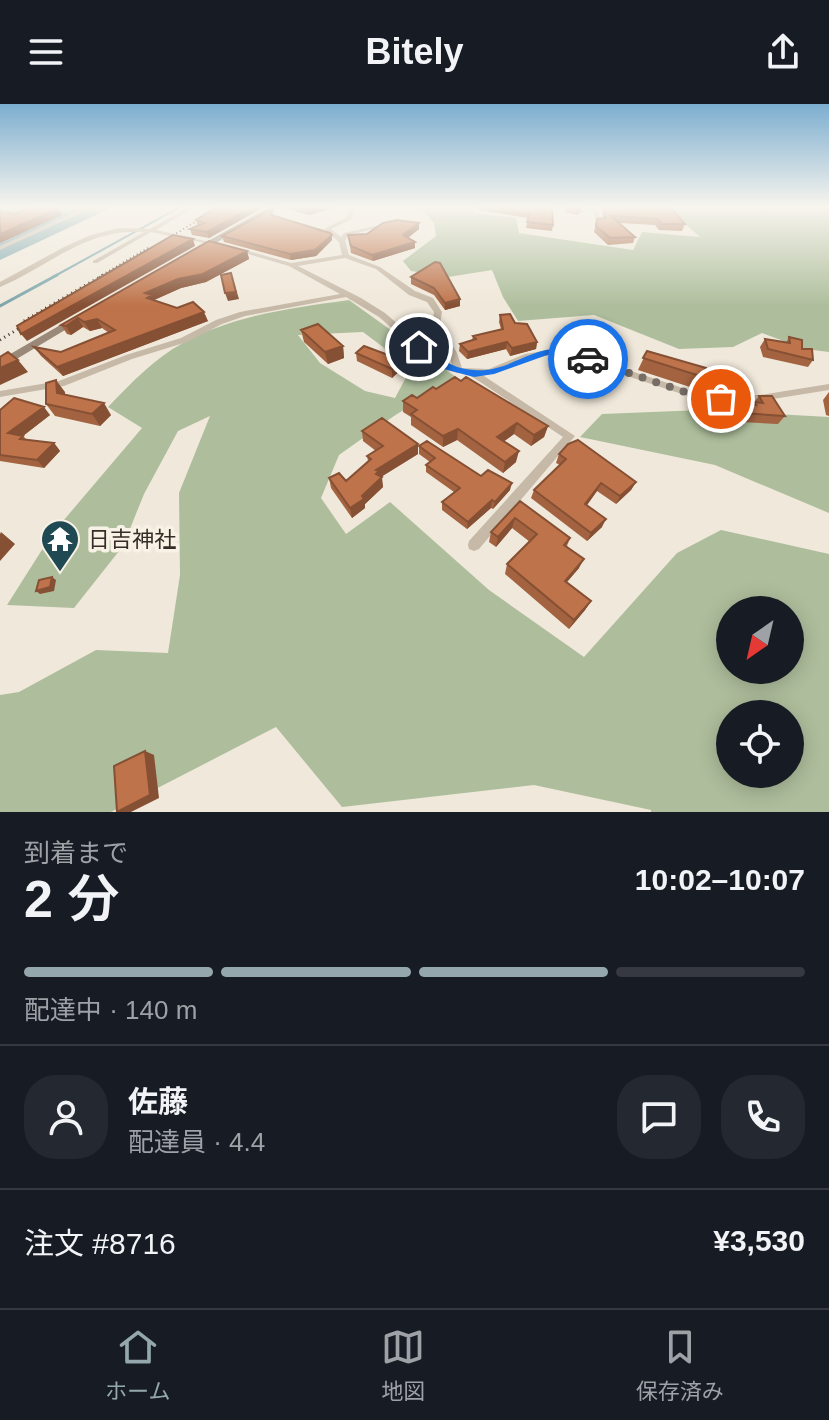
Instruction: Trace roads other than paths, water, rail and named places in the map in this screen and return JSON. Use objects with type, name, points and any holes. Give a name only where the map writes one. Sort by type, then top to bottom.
[{"type":"main road","points":[[181,259],[214,240]]},
{"type":"main road","points":[[0,365],[87,312]]},
{"type":"street","points":[[0,285],[85,240]]},
{"type":"street","points":[[95,262],[131,240]]},
{"type":"street","points":[[192,240],[291,265],[382,315],[440,365],[474,374],[570,436],[474,545]]},
{"type":"street","points":[[342,241],[346,256]]},
{"type":"street","points":[[291,265],[346,256],[378,268],[412,293],[430,300],[438,312],[436,324],[453,353],[458,370]]},
{"type":"street","points":[[0,394],[61,384],[115,361],[184,340],[243,314],[345,295]]},
{"type":"street","points":[[474,374],[490,372],[539,353],[561,351],[694,395],[721,399],[760,398],[829,387]]},
{"type":"water","points":[[0,240],[43,240],[0,260]]},
{"type":"waterway","points":[[53,277],[120,240]]},
{"type":"waterway","points":[[0,306],[57,275]]},
{"type":"railway","points":[[142,254],[165,240]]},
{"type":"railway","points":[[99,277],[148,248]]},
{"type":"railway","points":[[24,321],[103,275]]},
{"type":"railway","points":[[0,340],[36,318]]},
{"type":"place","name":"日吉神社","points":[[60,573]]}]
